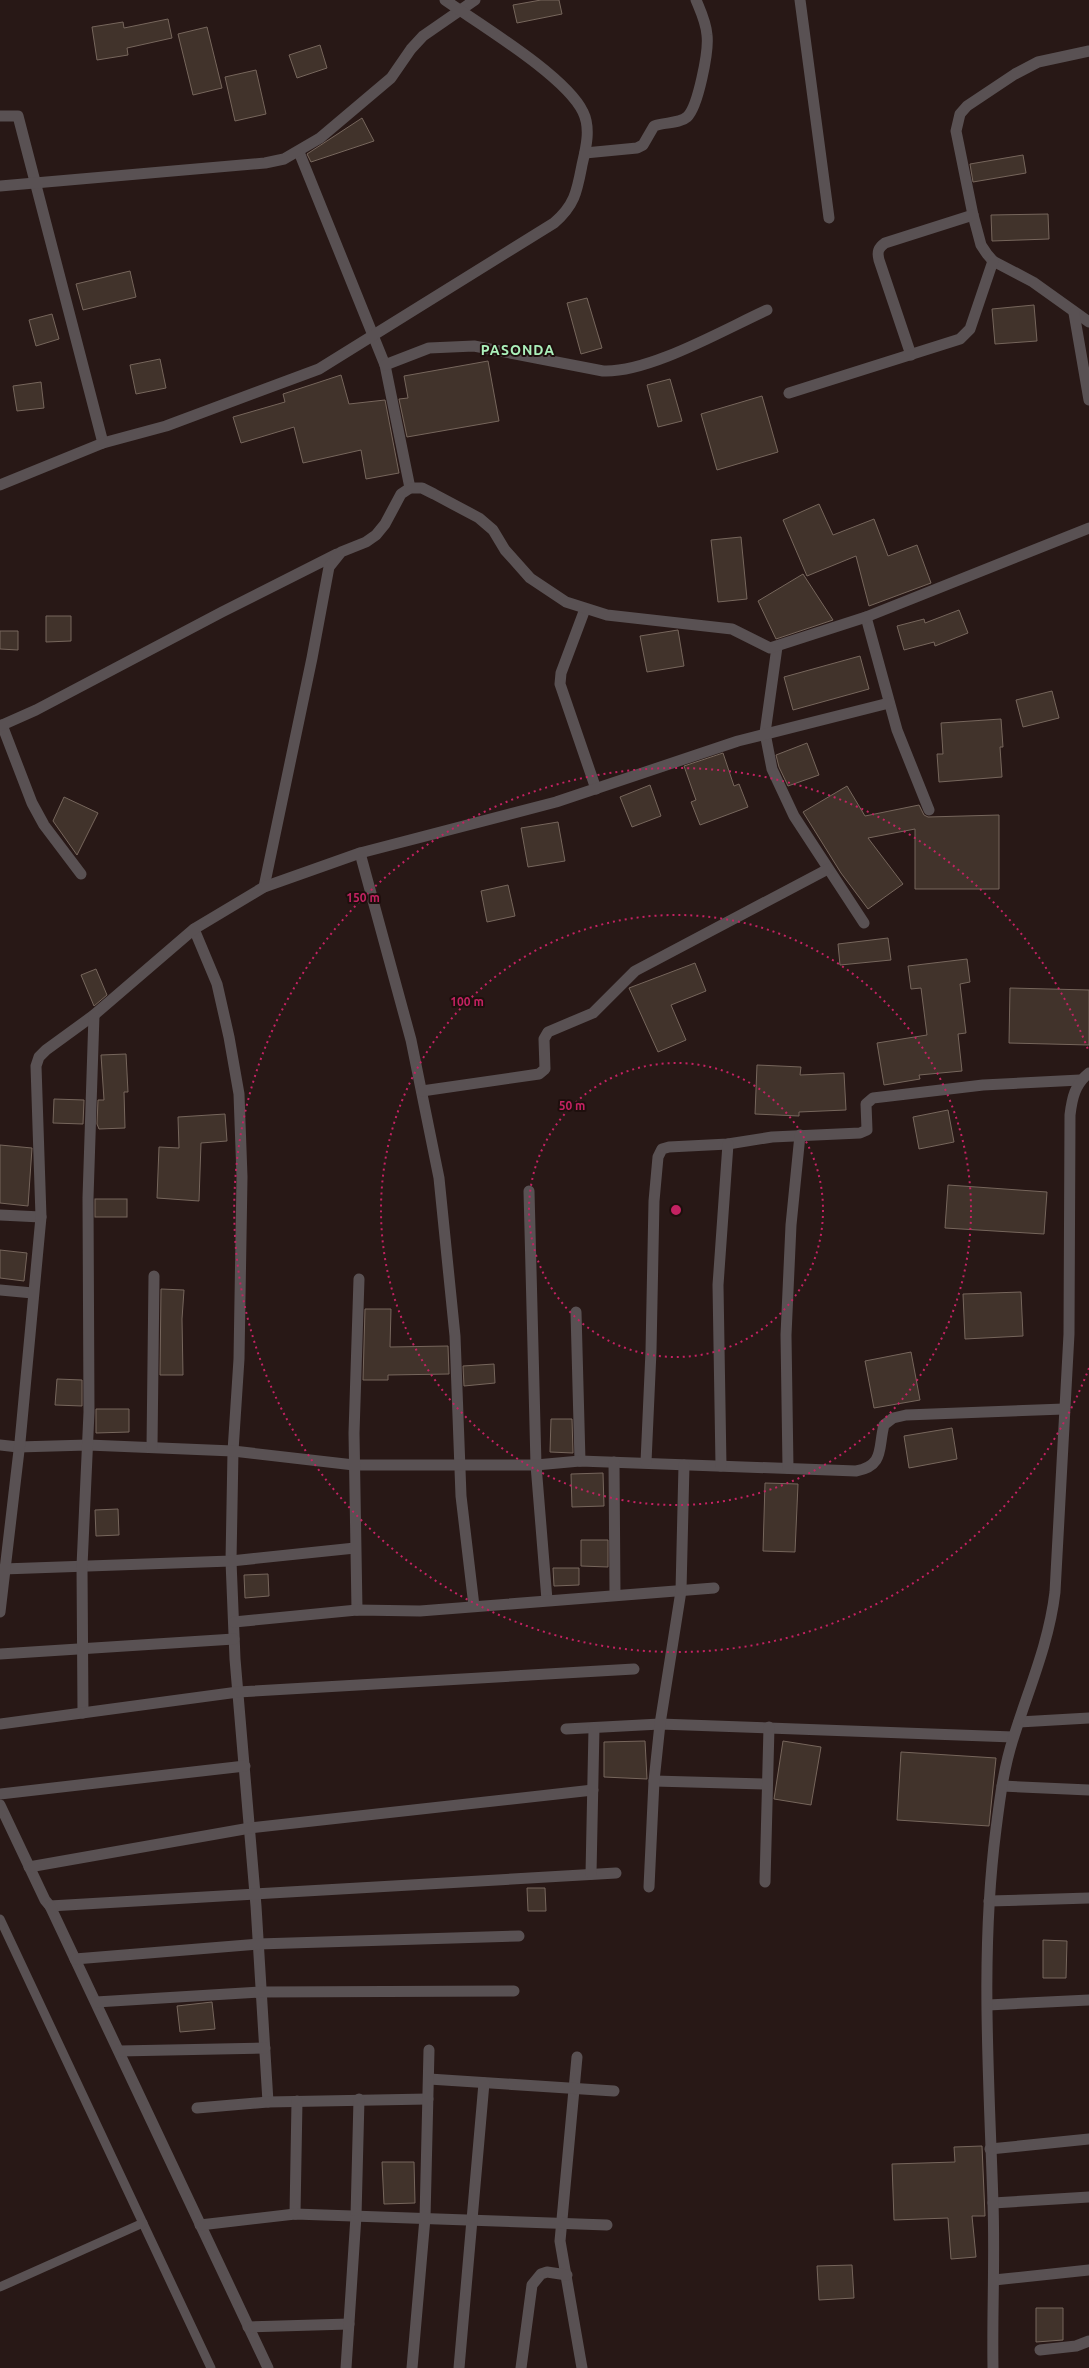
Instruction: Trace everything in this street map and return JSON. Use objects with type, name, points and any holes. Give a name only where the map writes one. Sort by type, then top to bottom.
[{"type":"street","points":[[0,485],[103,443],[166,426],[319,369],[554,223],[565,213],[574,201],[578,190],[585,153],[588,129],[583,112],[575,100],[544,70],[444,0]]},
{"type":"street","points":[[0,186],[265,163],[284,160],[320,138],[376,92],[391,78],[411,48],[423,36],[475,0]]},
{"type":"street","points":[[585,153],[637,148],[643,145],[654,126],[682,120],[688,116],[694,105],[703,70],[707,44],[704,20],[696,0]]},
{"type":"street","points":[[800,0],[829,218]]},
{"type":"street","points":[[1089,51],[1050,59],[1027,67],[967,106],[960,114],[956,131],[973,215],[981,245],[993,261],[1034,282],[1074,313],[1089,322]]},
{"type":"street","points":[[0,116],[18,116],[103,443]]},
{"type":"street","points":[[299,152],[349,280],[374,335],[384,365],[410,488]]},
{"type":"street","points":[[911,355],[877,254],[880,247],[885,243],[973,215]]},
{"type":"street","points":[[789,393],[960,339],[970,330],[993,261]]},
{"type":"street","points":[[384,365],[429,348],[474,346],[603,371],[617,372],[654,361],[767,310]]},
{"type":"street","points":[[1074,313],[1089,400]]},
{"type":"street","points":[[81,874],[44,825],[32,803],[1,726],[341,552],[366,542],[376,535],[385,524],[401,494],[410,488],[428,491],[479,518],[493,530],[505,550],[530,578],[553,595],[585,609],[607,615],[732,629],[764,646],[777,647],[866,617],[1089,528]]},
{"type":"street","points":[[264,886],[329,567],[341,552]]},
{"type":"street","points":[[585,609],[561,673],[560,684],[596,789]]},
{"type":"street","points":[[866,617],[889,703],[929,810]]},
{"type":"street","points":[[777,647],[765,733],[768,753],[779,788],[794,816],[864,923]]},
{"type":"street","points":[[0,1612],[3,1570],[18,1447],[41,1217],[36,1066],[39,1057],[46,1050],[94,1015],[194,929],[264,886],[360,853],[556,802],[765,733],[889,703]]},
{"type":"street","points":[[360,853],[411,1040],[439,1178],[455,1336],[459,1464],[474,1606]]},
{"type":"street","points":[[422,1091],[539,1074],[545,1069],[544,1039],[548,1032],[593,1013],[634,971],[828,869]]},
{"type":"street","points":[[194,929],[217,984],[229,1037],[239,1094],[242,1177],[240,1344],[233,1451],[231,1561],[234,1639],[256,1893],[268,2102]]},
{"type":"street","points":[[82,1713],[82,1566],[88,1445],[88,1198],[94,1015]]},
{"type":"street","points":[[993,2368],[993,2203],[987,2072],[989,1901],[1002,1786],[1013,1737],[1039,1667],[1052,1614],[1069,1334],[1070,1115],[1072,1098],[1080,1080],[1089,1073]]},
{"type":"street","points":[[646,1462],[651,1351],[654,1201],[658,1157],[662,1149],[669,1147],[728,1144],[800,1135],[864,1132],[868,1126],[866,1104],[873,1098],[983,1085],[1080,1080]]},
{"type":"street","points":[[788,1468],[786,1335],[791,1225],[800,1135]]},
{"type":"street","points":[[721,1466],[718,1285],[728,1144]]},
{"type":"street","points":[[529,1191],[536,1465],[547,1600]]},
{"type":"street","points":[[0,1216],[41,1217]]},
{"type":"street","points":[[152,1447],[154,1276]]},
{"type":"street","points":[[357,1610],[354,1464],[359,1279]]},
{"type":"street","points":[[0,1290],[33,1293]]},
{"type":"street","points":[[576,1312],[580,1461]]},
{"type":"street","points":[[0,1445],[18,1447],[88,1445],[233,1451],[354,1464],[536,1465],[580,1461],[864,1470],[873,1466],[879,1458],[884,1425],[893,1418],[906,1415],[1064,1409]]},
{"type":"street","points":[[614,1462],[615,1594]]},
{"type":"street","points":[[649,1887],[654,1781],[660,1724],[681,1591],[684,1465]]},
{"type":"street","points":[[3,1570],[231,1561],[355,1548]]},
{"type":"street","points":[[234,1622],[357,1610],[420,1611],[615,1594],[714,1588]]},
{"type":"street","points":[[0,1654],[234,1639]]},
{"type":"street","points":[[0,1724],[238,1692],[634,1670]]},
{"type":"street","points":[[1019,1722],[1089,1718]]},
{"type":"street","points":[[566,1729],[660,1724],[1013,1737]]},
{"type":"street","points":[[765,1882],[769,1727]]},
{"type":"street","points":[[591,1874],[594,1728]]},
{"type":"street","points":[[0,1794],[245,1766]]},
{"type":"street","points":[[654,1781],[768,1784]]},
{"type":"street","points":[[1002,1786],[1089,1790]]},
{"type":"street","points":[[29,1867],[250,1828],[593,1790]]},
{"type":"street","points":[[0,1805],[96,2002],[268,2368]]},
{"type":"street","points":[[50,1906],[616,1873]]},
{"type":"street","points":[[989,1901],[1089,1898]]},
{"type":"street","points":[[75,1959],[258,1944],[519,1936]]},
{"type":"street","points":[[96,2002],[262,1992],[514,1991]]},
{"type":"street","points":[[988,2005],[1089,2000]]},
{"type":"street","points":[[119,2051],[265,2048]]},
{"type":"street","points":[[412,2368],[425,2218],[429,2050]]},
{"type":"street","points":[[577,2057],[560,2241],[582,2368]]},
{"type":"street","points":[[429,2079],[614,2091]]},
{"type":"street","points":[[459,2368],[484,2083]]},
{"type":"street","points":[[197,2108],[268,2102],[359,2099],[428,2099]]},
{"type":"street","points":[[346,2368],[356,2216],[359,2099]]},
{"type":"street","points":[[295,2214],[296,2101]]},
{"type":"street","points":[[990,2149],[1089,2139]]},
{"type":"street","points":[[993,2203],[1089,2197]]},
{"type":"street","points":[[200,2225],[295,2214],[607,2225]]},
{"type":"street","points":[[994,2280],[1089,2270]]},
{"type":"street","points":[[521,2368],[532,2285],[541,2274],[547,2272],[567,2275]]},
{"type":"street","points":[[248,2327],[349,2324]]},
{"type":"street","points":[[1040,2350],[1076,2346],[1089,2341]]},
{"type":"lane","points":[[0,1919],[211,2368]]},
{"type":"lane","points":[[0,2287],[143,2223]]},
{"type":"building","points":[[541,0],[559,0],[562,14],[517,23],[513,5]]},
{"type":"building","points":[[168,19],[172,38],[127,48],[128,55],[97,60],[92,27],[123,22],[124,28]]},
{"type":"building","points":[[207,27],[222,88],[193,95],[178,34]]},
{"type":"building","points":[[320,45],[327,68],[297,78],[289,55]]},
{"type":"building","points":[[256,70],[266,114],[235,121],[225,77]]},
{"type":"building","points":[[362,118],[374,141],[311,162],[307,154]]},
{"type":"building","points":[[1023,155],[1026,173],[973,182],[970,164]]},
{"type":"building","points":[[1048,214],[1049,239],[992,241],[991,215]]},
{"type":"building","points":[[130,271],[136,297],[83,310],[76,284]]},
{"type":"building","points":[[587,298],[602,348],[581,354],[567,303]]},
{"type":"building","points":[[1034,305],[1037,341],[995,344],[992,309]]},
{"type":"building","points":[[52,314],[59,339],[36,346],[29,320]]},
{"type":"building","points":[[160,359],[166,388],[136,394],[130,365]]},
{"type":"building","points":[[488,361],[499,421],[407,437],[399,399],[408,398],[404,376]]},
{"type":"building","points":[[341,375],[349,404],[385,400],[399,473],[366,479],[361,450],[303,463],[294,427],[241,443],[233,417],[285,402],[283,394]]},
{"type":"building","points":[[670,379],[682,421],[658,427],[647,385]]},
{"type":"building","points":[[41,382],[44,408],[17,411],[13,386]]},
{"type":"building","points":[[762,396],[778,452],[717,470],[701,414]]},
{"type":"building","points":[[819,504],[833,535],[874,519],[888,556],[917,545],[931,583],[869,606],[856,556],[807,576],[783,520]]},
{"type":"building","points":[[741,537],[747,599],[718,602],[711,540]]},
{"type":"building","points":[[803,574],[833,620],[776,639],[758,601]]},
{"type":"building","points":[[959,610],[968,633],[935,646],[934,642],[904,650],[897,626],[924,619],[925,623]]},
{"type":"building","points":[[46,616],[71,616],[71,641],[46,642]]},
{"type":"building","points":[[678,630],[684,666],[647,672],[640,636]]},
{"type":"building","points":[[0,631],[18,631],[18,650],[0,649]]},
{"type":"building","points":[[860,656],[869,689],[793,710],[784,677]]},
{"type":"building","points":[[1052,691],[1059,718],[1023,727],[1016,700]]},
{"type":"building","points":[[1001,719],[1003,747],[1000,747],[1002,777],[939,782],[937,754],[943,754],[941,723]]},
{"type":"building","points":[[807,743],[819,775],[788,786],[779,767],[776,755]]},
{"type":"building","points":[[723,753],[734,786],[739,784],[748,807],[700,825],[691,802],[696,800],[684,766]]},
{"type":"building","points":[[650,785],[661,816],[632,827],[620,797]]},
{"type":"building","points":[[847,786],[865,816],[919,805],[924,815],[928,817],[999,815],[999,889],[915,889],[915,829],[868,838],[903,884],[868,909],[841,873],[803,812]]},
{"type":"building","points":[[64,797],[98,813],[77,855],[53,821]]},
{"type":"building","points":[[558,822],[565,861],[528,867],[521,828]]},
{"type":"building","points":[[508,885],[515,916],[487,922],[481,891]]},
{"type":"building","points":[[888,938],[891,960],[840,965],[838,944]]},
{"type":"building","points":[[967,959],[970,982],[960,984],[966,1033],[958,1034],[962,1071],[919,1075],[920,1079],[884,1085],[877,1043],[927,1035],[921,988],[911,989],[908,966]]},
{"type":"building","points":[[695,963],[706,991],[671,1005],[686,1040],[658,1052],[629,988]]},
{"type":"building","points":[[96,969],[107,995],[94,1006],[81,975]]},
{"type":"building","points":[[1010,988],[1089,990],[1089,1045],[1009,1043]]},
{"type":"building","points":[[126,1054],[128,1092],[124,1092],[125,1128],[99,1129],[97,1124],[98,1100],[104,1100],[101,1055]]},
{"type":"building","points":[[757,1065],[801,1067],[800,1075],[844,1073],[846,1110],[799,1112],[799,1116],[755,1114]]},
{"type":"building","points":[[54,1099],[84,1100],[83,1124],[53,1123]]},
{"type":"building","points":[[948,1110],[954,1142],[919,1149],[913,1117]]},
{"type":"building","points":[[225,1114],[227,1141],[201,1143],[199,1201],[157,1198],[159,1147],[179,1148],[178,1117]]},
{"type":"building","points":[[0,1145],[32,1148],[28,1206],[0,1203]]},
{"type":"building","points":[[948,1185],[1047,1192],[1044,1234],[945,1228]]},
{"type":"building","points":[[95,1199],[127,1199],[127,1217],[95,1217]]},
{"type":"building","points":[[0,1250],[27,1253],[24,1281],[0,1278]]},
{"type":"building","points":[[161,1289],[184,1290],[182,1319],[183,1375],[160,1375]]},
{"type":"building","points":[[1021,1292],[1023,1336],[965,1339],[963,1294]]},
{"type":"building","points":[[365,1309],[391,1309],[390,1347],[448,1346],[449,1374],[388,1375],[388,1380],[363,1380]]},
{"type":"building","points":[[911,1352],[920,1400],[874,1408],[865,1361]]},
{"type":"building","points":[[494,1364],[495,1383],[464,1386],[463,1366]]},
{"type":"building","points":[[57,1379],[82,1380],[82,1406],[55,1405]]},
{"type":"building","points":[[96,1409],[129,1409],[129,1432],[96,1433]]},
{"type":"building","points":[[551,1419],[572,1419],[573,1453],[550,1452]]},
{"type":"building","points":[[952,1428],[957,1459],[909,1468],[904,1436]]},
{"type":"building","points":[[603,1473],[604,1506],[572,1507],[571,1474]]},
{"type":"building","points":[[765,1483],[798,1484],[795,1552],[763,1551]]},
{"type":"building","points":[[118,1509],[119,1535],[96,1536],[95,1510]]},
{"type":"building","points":[[581,1540],[608,1540],[608,1567],[581,1566]]},
{"type":"building","points":[[553,1568],[579,1568],[579,1585],[554,1586]]},
{"type":"building","points":[[268,1574],[269,1596],[245,1598],[244,1575]]},
{"type":"building","points":[[645,1741],[647,1779],[604,1777],[604,1742]]},
{"type":"building","points":[[783,1741],[821,1747],[811,1805],[774,1799]]},
{"type":"building","points":[[901,1752],[996,1758],[989,1826],[897,1820]]},
{"type":"building","points":[[527,1888],[545,1888],[546,1911],[528,1911]]},
{"type":"building","points":[[1043,1940],[1067,1941],[1066,1978],[1043,1978]]},
{"type":"building","points":[[212,2002],[215,2029],[180,2032],[177,2006]]},
{"type":"building","points":[[982,2146],[985,2216],[972,2216],[976,2257],[951,2259],[948,2218],[894,2220],[892,2164],[955,2162],[954,2147]]},
{"type":"building","points":[[382,2162],[414,2162],[415,2203],[384,2204]]},
{"type":"building","points":[[852,2265],[854,2298],[819,2300],[817,2266]]},
{"type":"building","points":[[1036,2308],[1063,2308],[1063,2340],[1036,2342]]},
{"type":"district","name":"PASONDA","points":[[518,350]]}]
